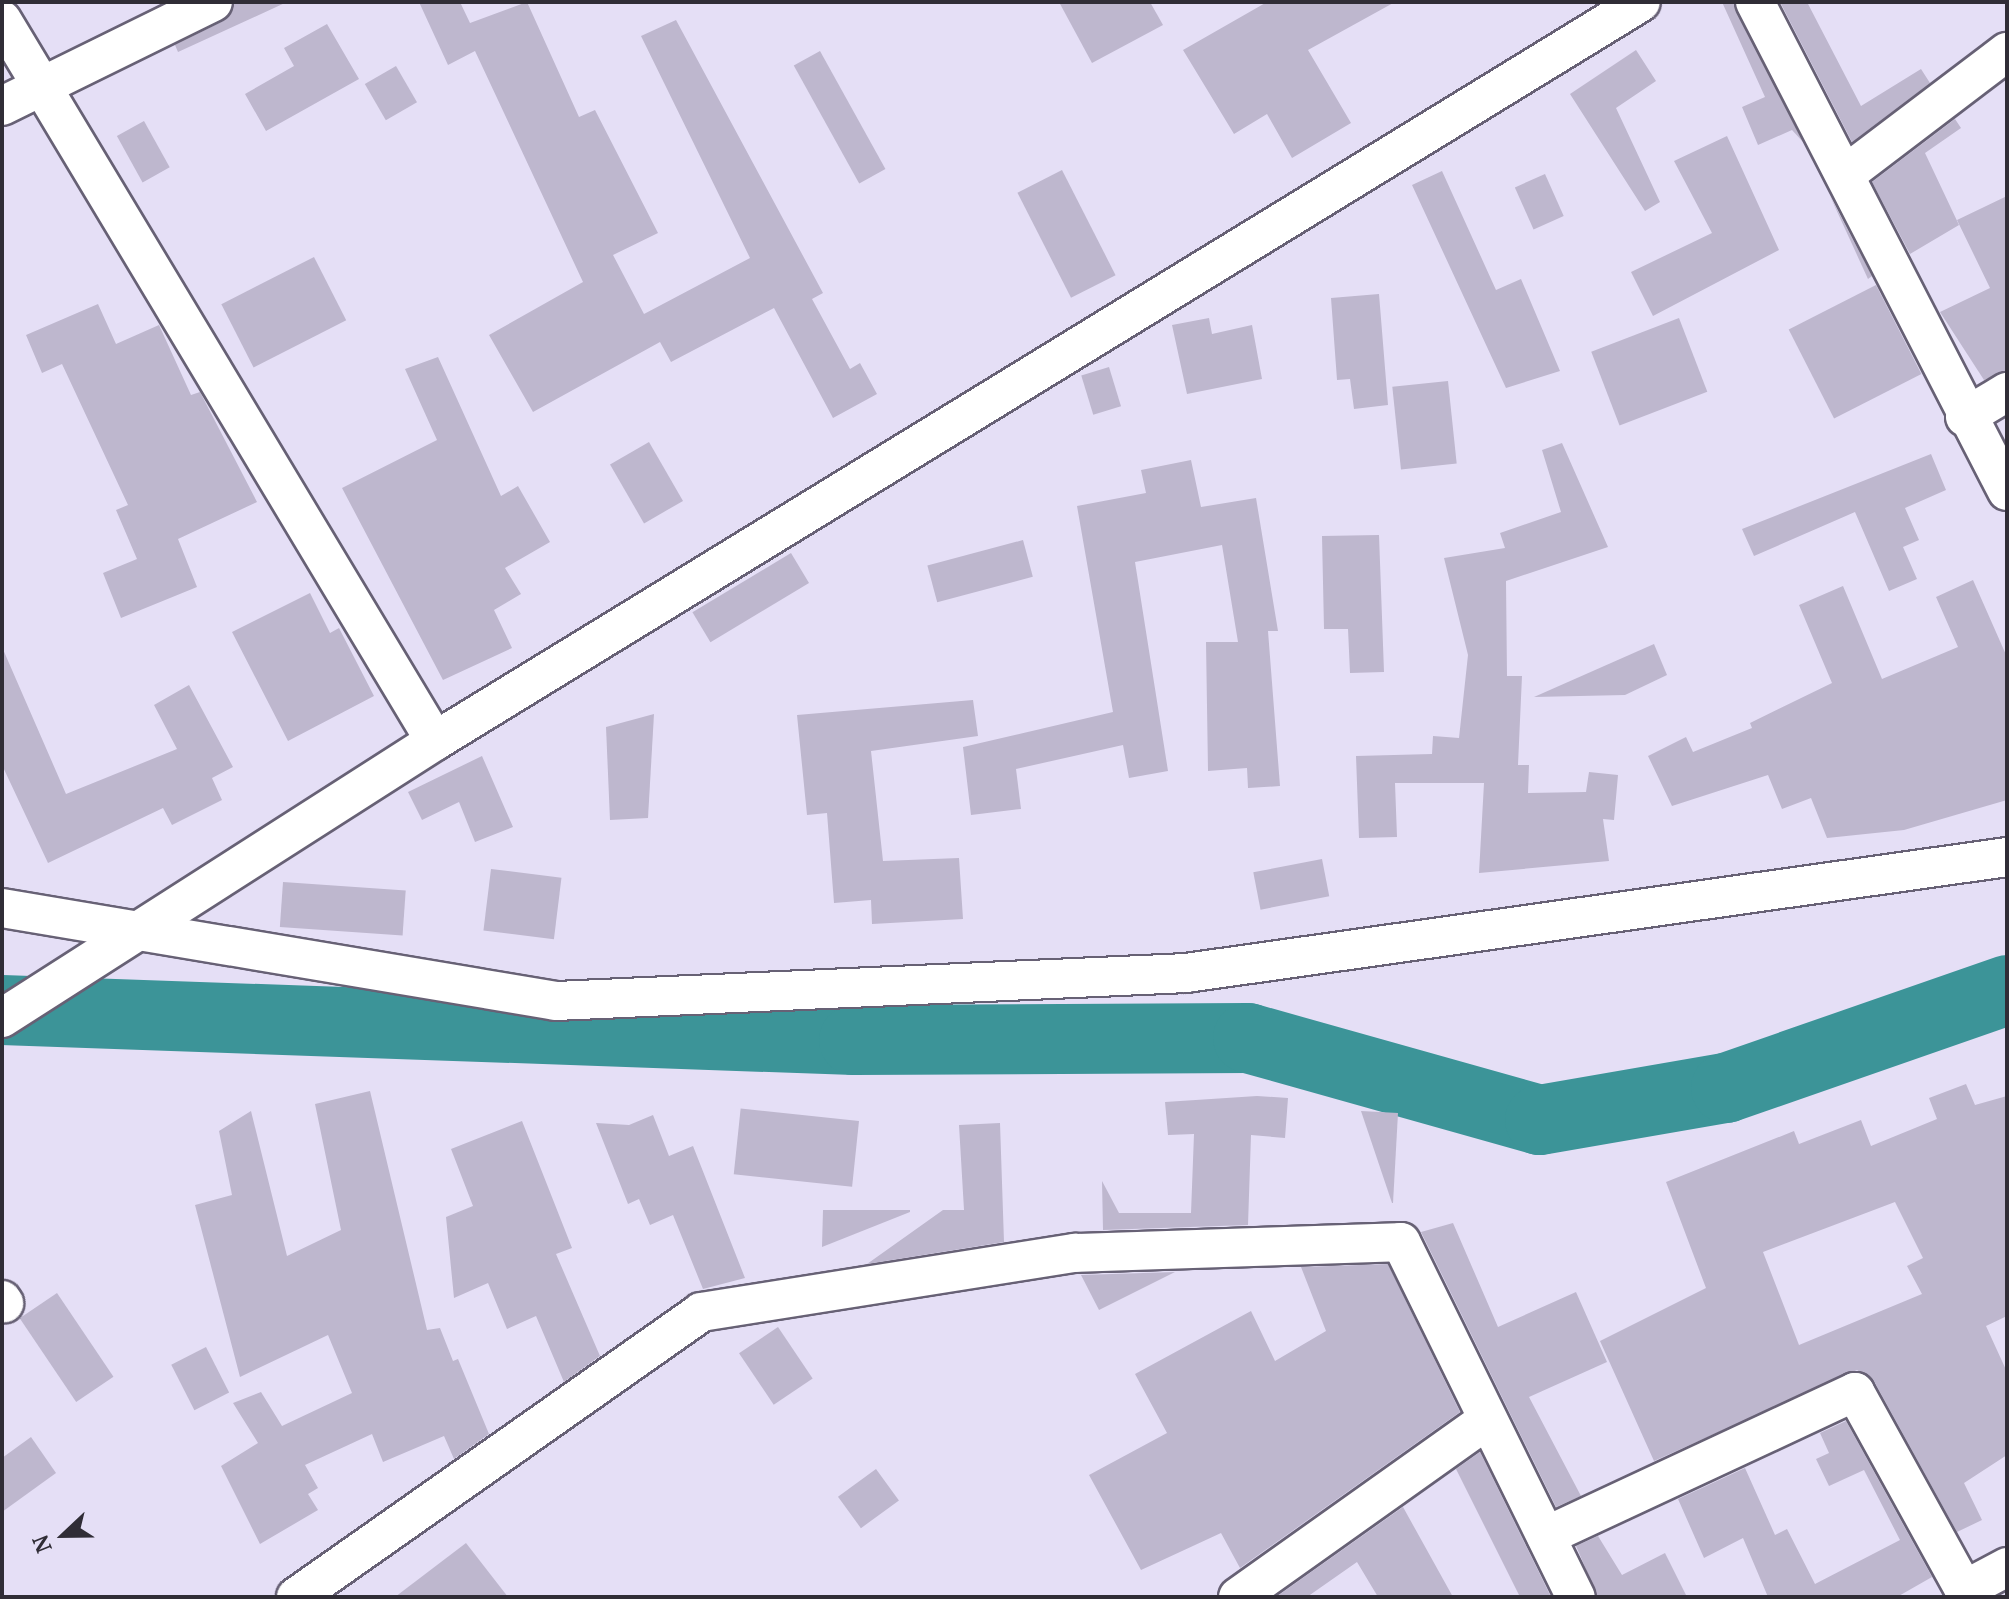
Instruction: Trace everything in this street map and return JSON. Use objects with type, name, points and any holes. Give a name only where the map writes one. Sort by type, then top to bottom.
[{"type":"street","points":[[2,106],[213,2]]},
{"type":"street","points":[[2,1018],[138,926],[435,741],[1641,2]]},
{"type":"street","points":[[1755,2],[1846,174],[1965,417],[2007,491]]},
{"type":"street","points":[[2,20],[435,741]]},
{"type":"street","points":[[1846,174],[2007,52]]},
{"type":"street","points":[[1965,417],[2007,392]]},
{"type":"street","points":[[2,908],[138,926],[556,1001],[1186,973],[2007,857]]},
{"type":"street","points":[[296,1597],[701,1312],[1075,1253],[1401,1242],[1484,1422],[1576,1597]]},
{"type":"street","points":[[1546,1536],[1855,1392],[1966,1594],[2007,1567]]},
{"type":"street","points":[[1238,1597],[1484,1422]]},
{"type":"building","points":[[235,2],[287,2],[178,52],[175,45],[223,21]]},
{"type":"building","points":[[419,2],[460,2],[470,23],[527,2],[579,117],[595,110],[658,233],[613,255],[644,314],[750,258],[641,36],[676,20],[823,293],[812,299],[850,369],[860,363],[877,394],[833,418],[774,308],[671,362],[660,342],[533,412],[489,335],[583,282],[475,51],[448,65]]},
{"type":"building","points":[[1059,2],[1150,2],[1163,25],[1092,63]]},
{"type":"building","points":[[1267,2],[1395,2],[1308,50],[1351,123],[1292,158],[1267,114],[1234,134],[1183,50]]},
{"type":"building","points":[[1722,2],[1733,2],[1803,142],[1792,130],[1758,145],[1742,107],[1765,97]]},
{"type":"building","points":[[1780,2],[1807,2],[1861,106],[1921,69],[1930,83],[1852,142]]},
{"type":"building","points":[[327,24],[359,79],[266,131],[245,94],[294,66],[284,48]]},
{"type":"building","points":[[1636,50],[1656,81],[1616,108],[1660,202],[1645,211],[1570,94]]},
{"type":"building","points":[[820,51],[885,169],[859,184],[794,66]]},
{"type":"building","points":[[396,66],[417,102],[386,120],[365,84]]},
{"type":"building","points":[[1955,119],[1961,128],[1925,153],[1959,225],[1910,254],[1872,182]]},
{"type":"building","points":[[144,121],[170,167],[143,182],[117,136]]},
{"type":"building","points":[[1727,136],[1779,250],[1653,316],[1631,272],[1712,233],[1674,161]]},
{"type":"building","points":[[1062,170],[1116,275],[1071,298],[1017,193]]},
{"type":"building","points":[[1442,171],[1496,290],[1521,279],[1560,371],[1506,388],[1412,185]]},
{"type":"building","points":[[1545,174],[1564,216],[1534,229],[1515,187]]},
{"type":"building","points":[[1830,196],[1872,276],[1868,279]]},
{"type":"building","points":[[2007,196],[2007,370],[1984,380],[1940,312],[1990,288],[1957,220]]},
{"type":"building","points":[[314,257],[346,320],[254,367],[221,304]]},
{"type":"building","points":[[1876,285],[1921,374],[1834,419],[1789,329]]},
{"type":"building","points":[[1379,294],[1388,405],[1354,409],[1350,379],[1337,380],[1331,298]]},
{"type":"building","points":[[98,304],[116,344],[159,325],[191,395],[200,392],[257,502],[178,539],[197,587],[121,618],[103,573],[137,559],[116,510],[128,505],[62,364],[42,373],[26,335]]},
{"type":"building","points":[[1209,318],[1212,334],[1252,325],[1262,379],[1187,394],[1172,325]]},
{"type":"building","points":[[1679,318],[1707,392],[1620,425],[1591,352]]},
{"type":"building","points":[[438,357],[501,496],[518,486],[550,542],[505,568],[521,594],[494,610],[512,648],[443,680],[342,488],[437,440],[405,369]]},
{"type":"building","points":[[1109,367],[1121,406],[1093,415],[1081,375]]},
{"type":"building","points":[[1448,381],[1457,464],[1401,469],[1392,387]]},
{"type":"building","points":[[649,442],[683,501],[644,523],[610,465]]},
{"type":"building","points":[[1562,443],[1608,547],[1506,581],[1507,676],[1522,676],[1518,765],[1529,765],[1528,793],[1586,792],[1589,772],[1618,775],[1614,820],[1603,819],[1609,861],[1479,873],[1484,783],[1395,783],[1397,837],[1359,838],[1356,756],[1432,754],[1433,736],[1459,738],[1468,655],[1444,558],[1505,548],[1500,533],[1561,512],[1542,450]]},
{"type":"building","points":[[1931,454],[1946,490],[1905,508],[1919,540],[1903,547],[1917,579],[1889,591],[1855,512],[1754,556],[1742,529]]},
{"type":"building","points":[[1191,460],[1201,507],[1256,498],[1278,631],[1268,631],[1280,786],[1248,788],[1247,768],[1208,771],[1206,642],[1238,642],[1222,545],[1135,562],[1168,771],[1129,778],[1123,745],[1016,769],[1021,809],[971,815],[963,747],[1113,712],[1077,506],[1146,493],[1141,470]]},
{"type":"building","points":[[1379,535],[1384,672],[1350,673],[1348,629],[1324,629],[1322,536]]},
{"type":"building","points":[[1023,540],[1033,577],[937,602],[927,566]]},
{"type":"building","points":[[791,553],[809,583],[710,642],[692,612]]},
{"type":"building","points":[[1973,580],[2007,657],[2007,800],[1904,830],[1827,838],[1811,798],[1782,809],[1768,775],[1672,806],[1648,756],[1686,737],[1693,752],[1752,728],[1750,723],[1832,683],[1799,605],[1843,586],[1882,679],[1958,647],[1936,597]]},
{"type":"building","points":[[310,593],[330,633],[339,628],[374,696],[288,741],[232,632]]},
{"type":"building","points":[[1654,644],[1667,675],[1625,695],[1534,697]]},
{"type":"building","points":[[2,647],[66,794],[177,749],[154,705],[189,685],[233,767],[212,778],[222,800],[172,825],[163,808],[48,863],[2,765]]},
{"type":"building","points":[[973,700],[978,736],[871,751],[883,861],[959,858],[963,919],[872,924],[871,900],[834,903],[827,813],[807,815],[797,715]]},
{"type":"building","points":[[654,714],[648,818],[610,820],[606,727]]},
{"type":"building","points":[[482,756],[513,827],[475,842],[459,802],[422,820],[408,792]]},
{"type":"building","points":[[1322,859],[1329,896],[1261,910],[1253,872]]},
{"type":"building","points":[[491,869],[561,878],[554,939],[483,931]]},
{"type":"building","points":[[283,882],[406,891],[403,935],[280,927]]},
{"type":"building","points":[[1966,1084],[1975,1105],[2007,1096],[2007,1316],[1986,1326],[2007,1372],[2007,1455],[1964,1483],[1982,1520],[1957,1532],[1874,1381],[1857,1370],[1654,1461],[1600,1341],[1706,1288],[1666,1182],[1794,1131],[1799,1144],[1861,1120],[1871,1146],[1937,1119],[1929,1098]],"holes":[[[1895,1202],[1923,1258],[1907,1266],[1922,1294],[1799,1345],[1763,1252]]]},
{"type":"building","points":[[370,1091],[427,1330],[440,1328],[453,1361],[458,1359],[489,1434],[454,1459],[444,1436],[383,1462],[372,1434],[305,1465],[318,1488],[308,1494],[318,1510],[260,1544],[221,1466],[258,1443],[233,1403],[261,1392],[282,1426],[352,1393],[328,1335],[240,1377],[195,1205],[232,1195],[219,1131],[251,1111],[287,1256],[341,1230],[315,1104]]},
{"type":"building","points":[[1257,1096],[1288,1098],[1285,1138],[1251,1135],[1248,1225],[1103,1230],[1102,1181],[1119,1213],[1191,1213],[1194,1134],[1168,1135],[1165,1102]]},
{"type":"building","points":[[741,1109],[859,1121],[852,1187],[734,1174]]},
{"type":"building","points":[[1361,1111],[1398,1113],[1393,1203],[1392,1203]]},
{"type":"building","points":[[653,1115],[669,1156],[693,1146],[745,1278],[703,1289],[673,1215],[650,1225],[639,1199],[628,1204],[596,1123],[629,1125]]},
{"type":"building","points":[[522,1121],[572,1248],[556,1254],[600,1356],[564,1382],[536,1316],[507,1329],[488,1283],[454,1298],[446,1217],[473,1206],[451,1149]]},
{"type":"building","points":[[1000,1123],[1004,1242],[867,1264],[943,1210],[964,1210],[959,1125]]},
{"type":"building","points":[[823,1210],[910,1210],[910,1212],[822,1247]]},
{"type":"building","points":[[1453,1223],[1498,1327],[1576,1292],[1607,1362],[1529,1397],[1581,1496],[1556,1507],[1421,1232]]},
{"type":"building","points":[[1388,1264],[1460,1412],[1240,1568],[1221,1533],[1141,1570],[1089,1475],[1167,1433],[1135,1374],[1251,1311],[1275,1361],[1326,1331],[1301,1267]]},
{"type":"building","points":[[1175,1272],[1099,1310],[1081,1275]]},
{"type":"building","points":[[57,1293],[113,1377],[76,1402],[20,1318]]},
{"type":"building","points":[[778,1327],[813,1378],[774,1405],[739,1353]]},
{"type":"building","points":[[206,1347],[229,1392],[194,1410],[171,1365]]},
{"type":"building","points":[[1846,1421],[1932,1577],[1897,1597],[1768,1597],[1743,1538],[1704,1558],[1678,1499],[1745,1468],[1775,1535],[1787,1529],[1815,1584],[1900,1540],[1864,1470],[1829,1486],[1816,1459],[1829,1453],[1820,1433]]},
{"type":"building","points":[[31,1437],[56,1473],[2,1512],[2,1458]]},
{"type":"building","points":[[1480,1452],[1551,1597],[1520,1597],[1456,1469]]},
{"type":"building","points":[[876,1469],[899,1501],[861,1528],[838,1497]]},
{"type":"building","points":[[1403,1507],[1453,1597],[1378,1597],[1357,1562],[1307,1597],[1276,1597]]},
{"type":"building","points":[[1598,1536],[1622,1575],[1665,1553],[1687,1597],[1598,1597],[1576,1546]]},
{"type":"building","points":[[466,1543],[508,1597],[395,1597]]},
{"type":"waterway","points":[[2,1010],[854,1040],[1248,1038],[1540,1120],[1726,1088],[2007,990]]}]
